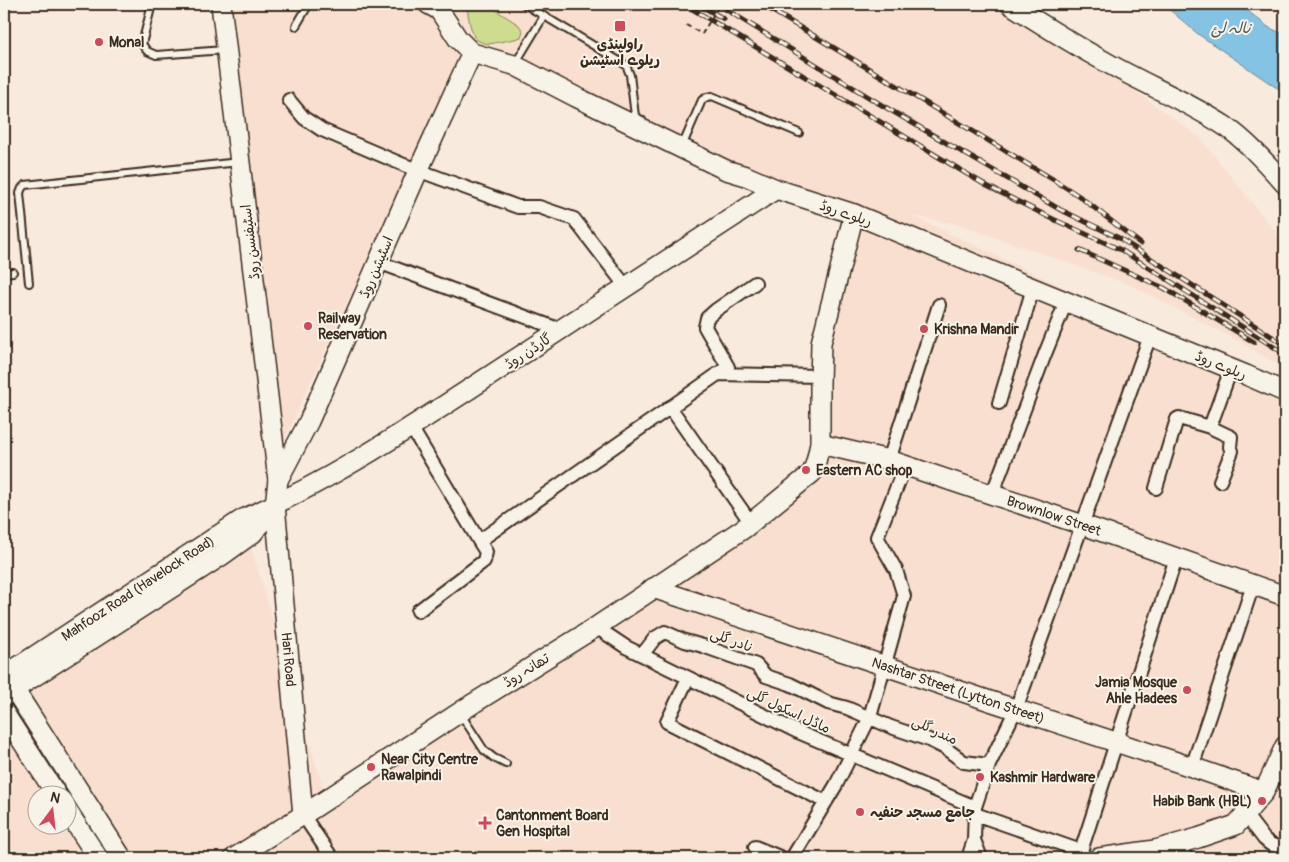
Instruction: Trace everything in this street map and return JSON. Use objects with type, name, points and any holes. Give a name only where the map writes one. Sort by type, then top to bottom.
[{"type":"street","name":"اسٹیفنسن روڈ","points":[[221,4],[278,480]]},
{"type":"street","points":[[1010,4],[1104,62],[1199,110],[1226,127],[1252,148],[1285,184]]},
{"type":"street","points":[[437,6],[458,39],[472,53]]},
{"type":"street","name":"ریلوے روڈ","points":[[472,53],[514,65],[584,102],[726,170],[746,176],[776,190],[854,214],[1231,368],[1285,392]]},
{"type":"street","name":"اسٹیشن روڈ","points":[[278,480],[309,421],[418,171],[472,53]]},
{"type":"street","points":[[289,100],[304,118],[322,130],[418,171],[518,207],[539,207],[574,218],[627,288]]},
{"type":"street","name":"گارڈن روڈ","points":[[276,505],[333,474],[411,427],[776,190]]},
{"type":"street","points":[[820,444],[821,343],[854,214]]},
{"type":"street","points":[[378,262],[561,330]]},
{"type":"street","points":[[479,541],[728,366],[705,327],[707,318],[755,283]]},
{"type":"street","points":[[999,402],[1033,288]]},
{"type":"street","points":[[992,495],[1066,302]]},
{"type":"street","points":[[792,858],[852,755],[870,717],[904,596],[896,570],[877,537],[939,305]]},
{"type":"street","points":[[968,858],[974,840],[975,810],[989,765],[1016,709],[1150,336]]},
{"type":"street","points":[[1210,427],[1231,368]]},
{"type":"street","points":[[717,374],[820,376]]},
{"type":"street","points":[[670,407],[751,523]]},
{"type":"street","points":[[1156,488],[1177,419],[1179,418],[1210,427],[1231,437],[1230,446],[1232,451],[1220,481]]},
{"type":"street","points":[[411,427],[486,552],[484,561],[418,610]]},
{"type":"street","name":"Brownlow Street","points":[[820,444],[897,463],[1083,525],[1285,596]]},
{"type":"street","name":"تھانہ روڈ","points":[[234,858],[459,712],[596,627],[751,523],[812,473],[820,444]]},
{"type":"street","name":"Hari Road","points":[[278,480],[276,505],[302,815]]},
{"type":"street","name":"Mahfooz Road (Havelock Road)","points":[[7,684],[221,556],[253,533],[276,505]]},
{"type":"street","name":"Mahfooz Road (Havelock Road)","points":[[7,684],[243,519],[276,505]]},
{"type":"street","points":[[1083,854],[1116,742],[1176,558]]},
{"type":"street","points":[[1192,766],[1253,585]]},
{"type":"street","name":"Nashtar Street (Lytton Street)","points":[[653,588],[990,702],[1192,766],[1264,792]]},
{"type":"street","name":"ماڈل اسکول گلی","points":[[596,627],[626,647],[798,732],[975,810],[1083,854]]},
{"type":"street","name":"نادر گلی","points":[[642,655],[655,638],[665,632],[685,641],[756,665],[766,676],[790,684],[828,703],[870,717]]},
{"type":"street","points":[[688,678],[667,722],[826,802]]},
{"type":"street","points":[[7,684],[122,858]]},
{"type":"street","points":[[4,713],[50,784]]},
{"type":"street","name":"مندر گلی","points":[[870,717],[937,744],[964,762],[989,765]]},
{"type":"street","points":[[1099,858],[1155,850],[1236,825],[1264,792],[1285,746]]},
{"type":"street","points":[[1245,814],[1270,844],[1285,850]]},
{"type":"street","points":[[302,815],[332,858]]},
{"type":"street","points":[[78,827],[98,858]]},
{"type":"street","points":[[974,840],[981,858]]},
{"type":"street","points":[[1172,845],[1187,858]]},
{"type":"street","points":[[756,847],[782,858]]},
{"type":"lane","points":[[152,4],[142,44],[147,51],[156,55],[227,50]]},
{"type":"lane","points":[[296,26],[309,4]]},
{"type":"lane","points":[[524,4],[626,65],[630,75],[635,116],[650,124]]},
{"type":"lane","points":[[514,65],[544,16]]},
{"type":"lane","points":[[684,142],[702,100],[712,96],[799,133]]},
{"type":"lane","points":[[664,132],[728,164],[746,176]]},
{"type":"lane","points":[[29,282],[20,193],[25,185],[240,162]]},
{"type":"lane","points":[[4,273],[13,272]]},
{"type":"lane","points":[[459,712],[484,750],[506,764]]},
{"type":"path","points":[[686,25],[702,34],[720,4]]},
{"type":"shaded area","points":[[216,4],[1015,4],[1200,138],[1285,244],[1285,369],[1242,343],[1131,285],[957,224],[913,216],[1285,393],[1285,858],[4,858],[4,700],[251,547],[326,798],[829,460],[809,364],[867,207],[746,185],[460,55],[282,445]]},
{"type":"green space","points":[[468,4],[486,4],[519,25],[523,31],[521,37],[489,44],[477,40],[470,25]]},
{"type":"water","name":"نالہ لئ","points":[[1163,4],[1239,4],[1268,27],[1285,35],[1285,92],[1198,34]]},
{"type":"railway","points":[[684,4],[987,186],[1121,250],[1285,354]]},
{"type":"railway","points":[[698,4],[724,19]]},
{"type":"railway","points":[[717,4],[880,104],[1059,209],[1119,238],[1285,345]]},
{"type":"railway","points":[[761,4],[1054,180],[1079,196],[1141,244]]},
{"type":"railway","points":[[1079,250],[1164,288],[1254,342]]},
{"type":"place","name":"راولپنڈی ریلوے اسٹیشن","points":[[620,26]]},
{"type":"place","name":"Monal","points":[[99,42]]},
{"type":"place","name":"Railway Reservation","points":[[308,326]]},
{"type":"place","name":"Krishna Mandir","points":[[924,329]]},
{"type":"place","name":"Eastern AC shop","points":[[806,470]]},
{"type":"place","name":"Jamia Mosque Ahle Hadees","points":[[1187,690]]},
{"type":"place","name":"Near City Centre Rawalpindi","points":[[371,767]]},
{"type":"place","name":"Kashmir Hardware","points":[[980,777]]},
{"type":"place","name":"Habib Bank (HBL)","points":[[1262,801]]},
{"type":"place","name":"جامع مسجد حنفیہ","points":[[860,812]]},
{"type":"place","name":"Cantonment Board Gen Hospital","points":[[485,823]]}]
